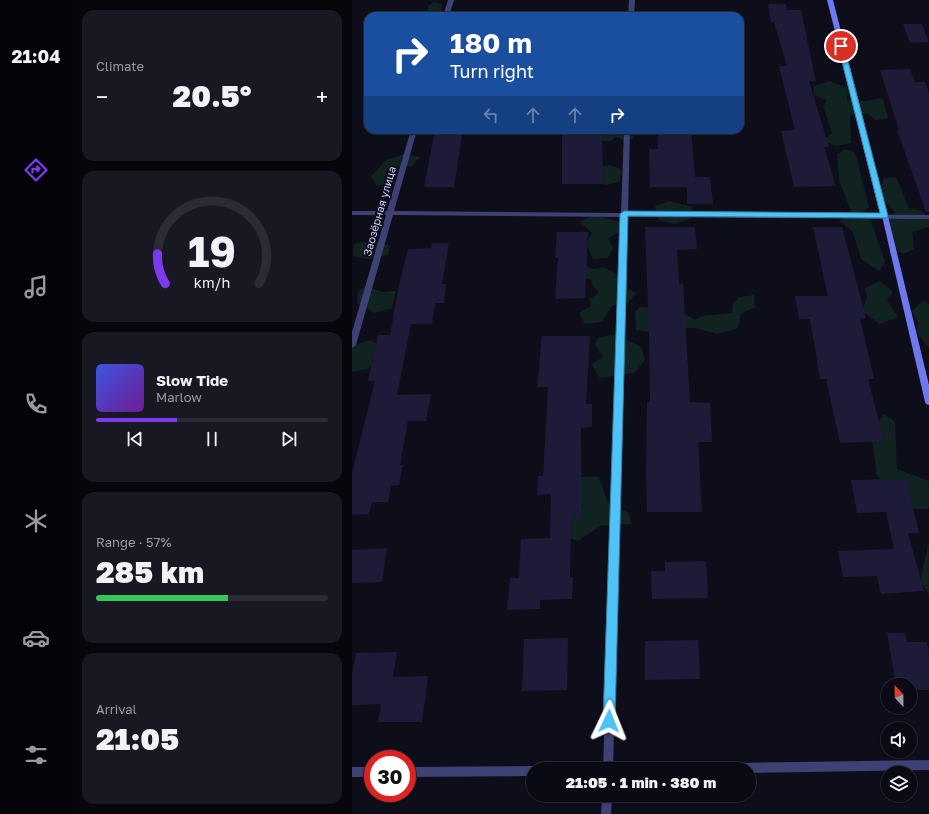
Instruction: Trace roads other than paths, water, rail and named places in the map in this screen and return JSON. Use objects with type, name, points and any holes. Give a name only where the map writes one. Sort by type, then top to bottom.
[{"type":"street","points":[[447,12],[451,0]]},
{"type":"street","points":[[631,12],[632,0]]},
{"type":"street","points":[[830,0],[885,216],[929,402]]},
{"type":"street","name":"Заозёрная улица","points":[[352,345],[413,134]]},
{"type":"street","points":[[608,762],[627,134]]},
{"type":"street","points":[[352,213],[929,217]]},
{"type":"street","points":[[756,767],[929,764]]},
{"type":"street","points":[[416,772],[526,771]]},
{"type":"street","points":[[352,772],[364,772]]},
{"type":"street","points":[[606,814],[607,802]]}]
